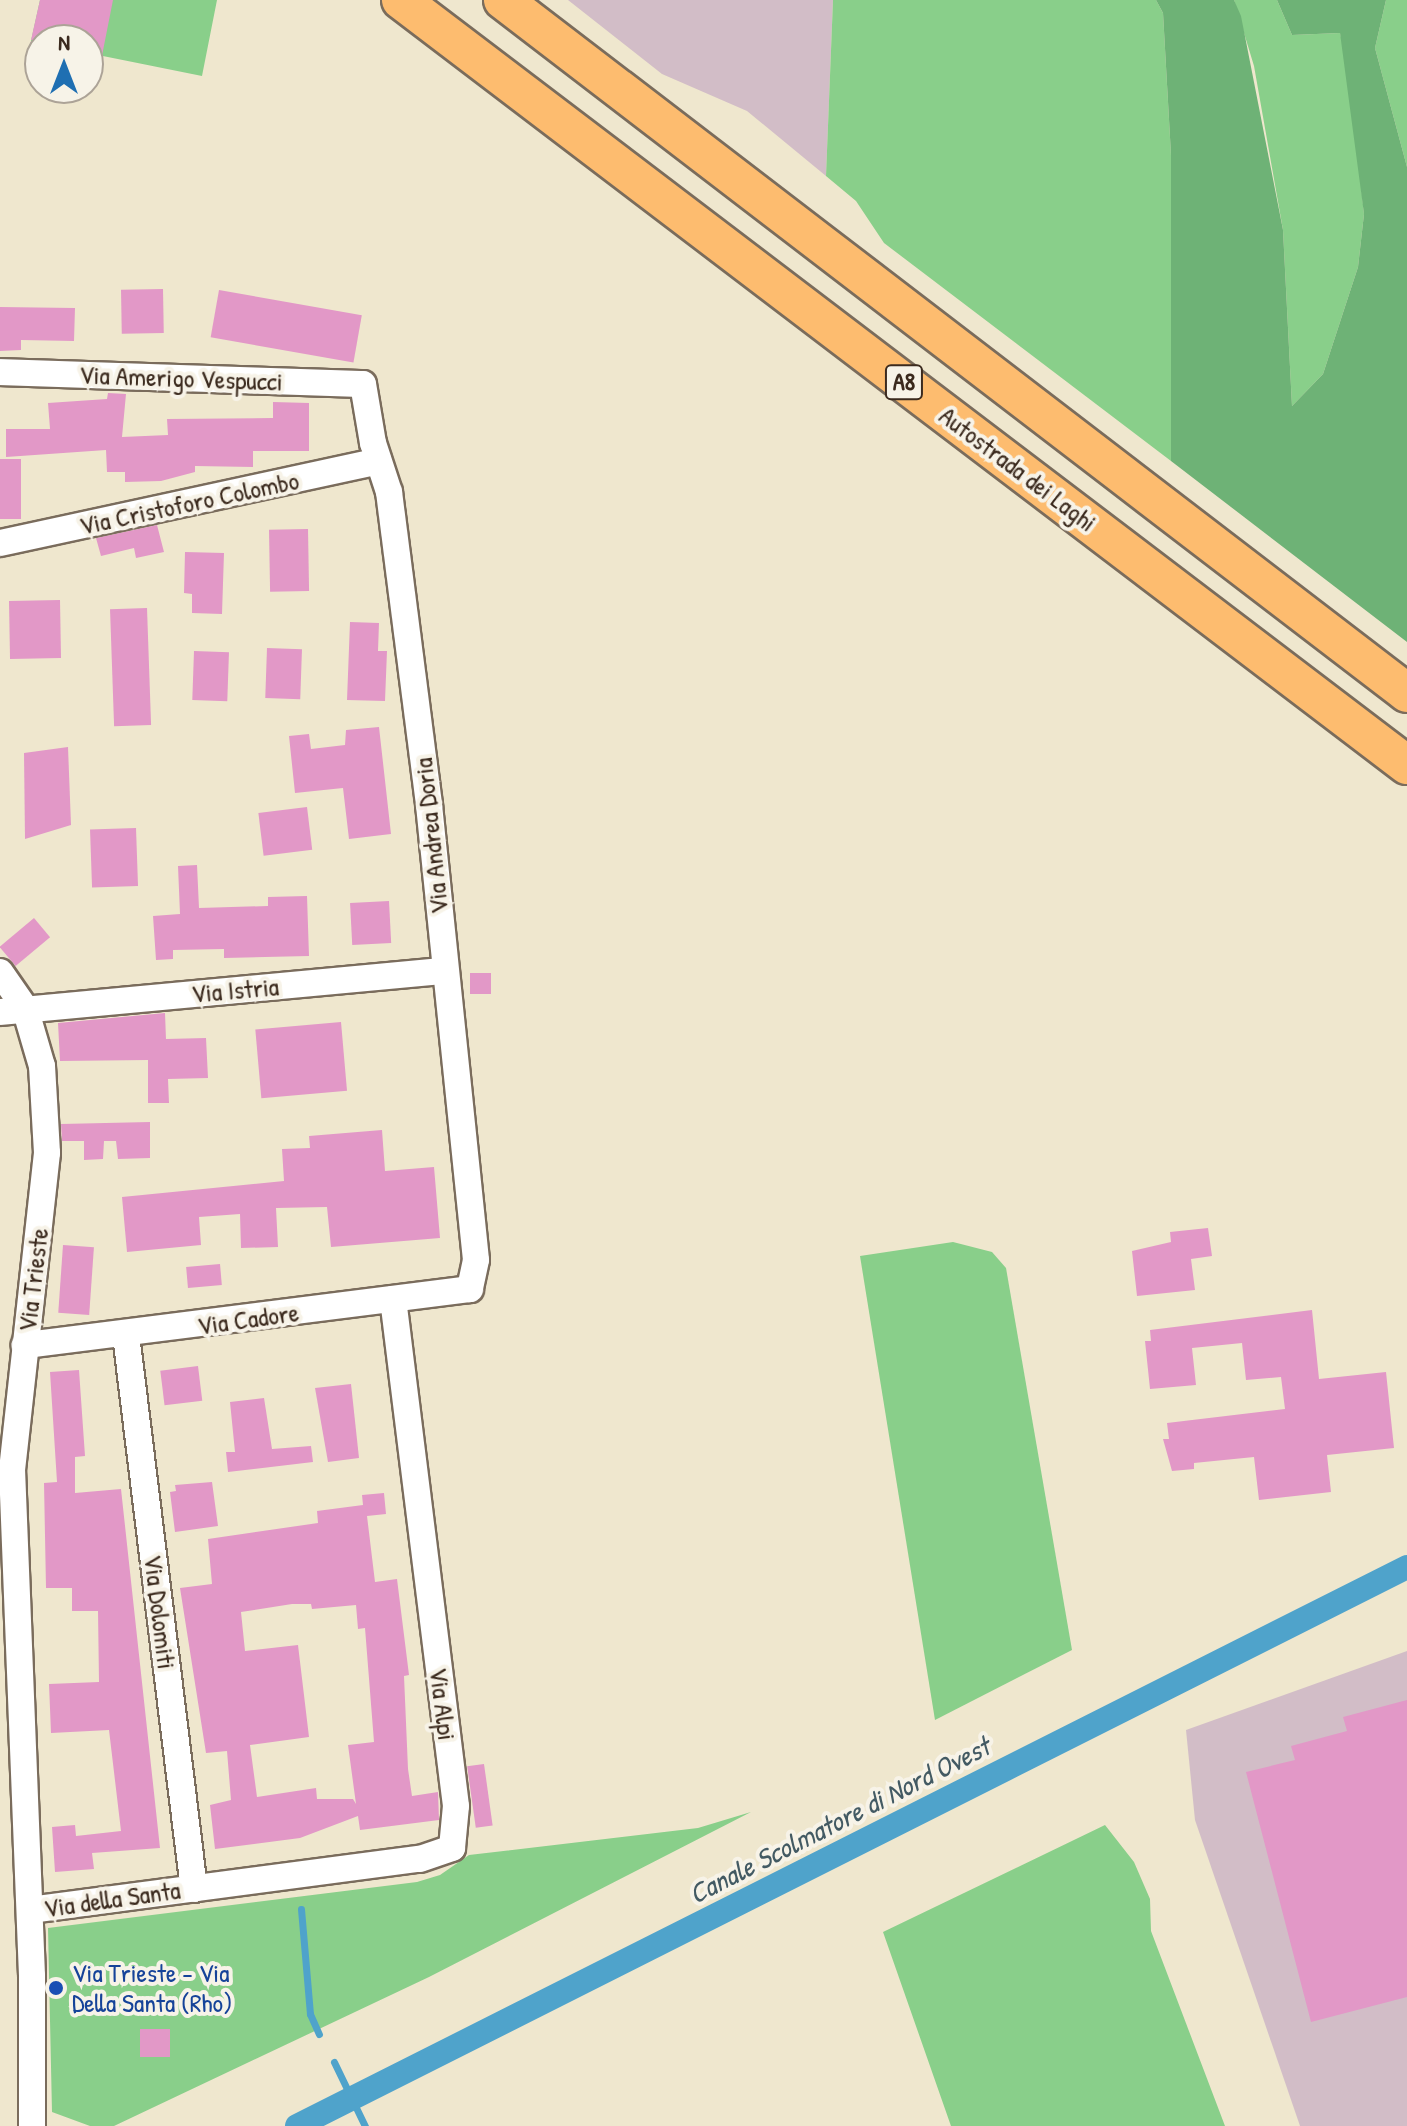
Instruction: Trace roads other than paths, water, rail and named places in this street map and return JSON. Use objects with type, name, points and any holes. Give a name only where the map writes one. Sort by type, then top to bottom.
[{"type":"highway","name":"Autostrada dei Laghi","points":[[401,0],[1407,765]]},
{"type":"highway","name":"A8","points":[[503,0],[1407,693]]},
{"type":"street","name":"Via Amerigo Vespucci","points":[[0,372],[363,384]]},
{"type":"street","name":"Via Andrea Doria","points":[[363,384],[378,461],[389,492],[476,1260],[470,1289]]},
{"type":"street","name":"Via Cristoforo Colombo","points":[[0,543],[378,461]]},
{"type":"street","name":"Via Istria","points":[[12,1010],[445,971]]},
{"type":"street","name":"Via Trieste","points":[[0,972],[12,1010],[42,1066],[47,1153],[12,1469],[7,1628],[30,1910],[32,2126]]},
{"type":"street","name":"Via Cadore","points":[[25,1345],[126,1335],[470,1289]]},
{"type":"street","name":"Via Alpi","points":[[194,1889],[420,1859],[452,1848],[456,1806],[393,1299]]},
{"type":"street","name":"Via Dolomiti","points":[[126,1335],[194,1889]]},
{"type":"street","name":"Via della Santa","points":[[30,1910],[194,1889]]},
{"type":"waterway","name":"Canale Scolmatore di Nord Ovest","points":[[297,2126],[1407,1567]]},
{"type":"waterway","points":[[301,1909],[310,2014],[319,2034]]},
{"type":"waterway","points":[[334,2062],[365,2126]]},
{"type":"place","name":"Via Trieste - Via Della Santa (Rho)","points":[[56,1988]]}]
